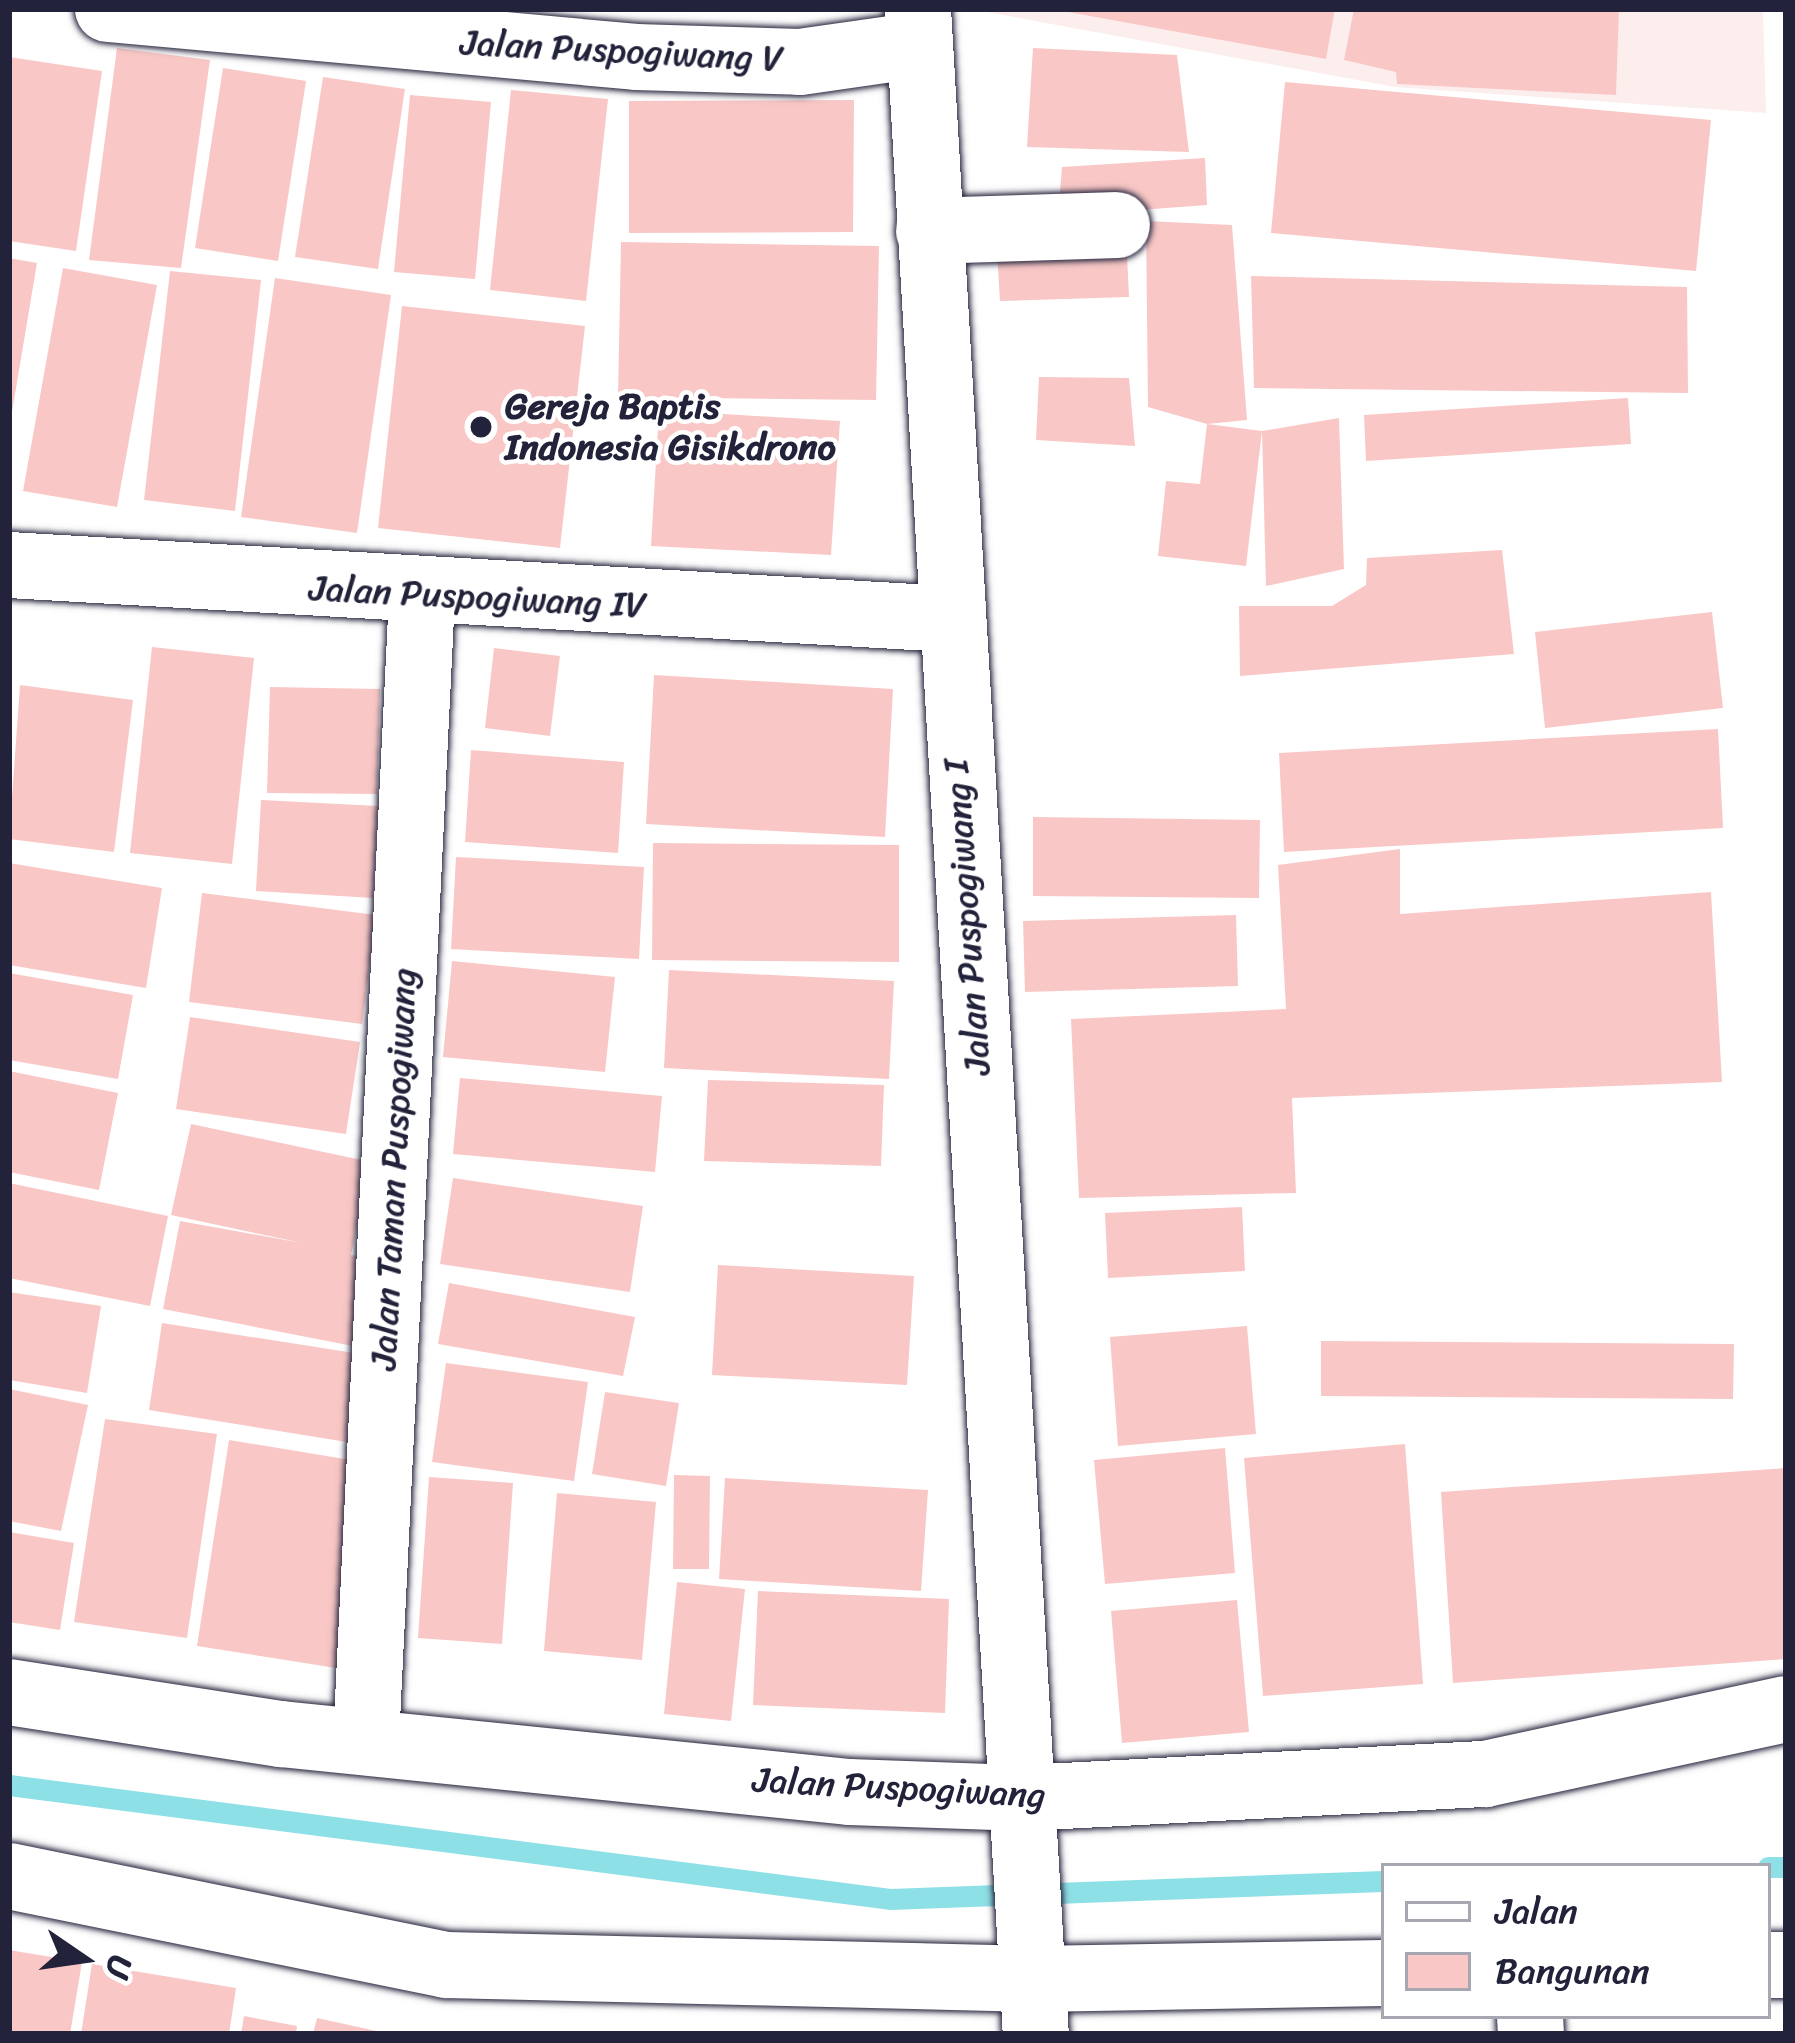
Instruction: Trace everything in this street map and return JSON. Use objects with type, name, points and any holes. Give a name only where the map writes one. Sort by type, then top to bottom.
[{"type":"street","name":"Jalan Puspogiwang V","points":[[109,9],[341,21],[800,62],[919,27]]},
{"type":"street","name":"Jalan Puspogiwang I","points":[[919,27],[948,619],[1035,1990]]},
{"type":"street","points":[[929,231],[1117,225]]},
{"type":"street","name":"Jalan Puspogiwang IV","points":[[9,565],[422,596],[948,619]]},
{"type":"street","name":"Jalan Taman Puspogiwang","points":[[366,1741],[422,596]]},
{"type":"street","name":"Jalan Puspogiwang","points":[[9,1693],[366,1741],[1026,1811],[1485,1774],[1786,1708]]},
{"type":"street","points":[[9,1876],[446,1965],[1035,1990],[1381,1973]]},
{"type":"shaded area","points":[[970,9],[1763,9],[1766,113],[1395,87]]},
{"type":"building","points":[[1052,9],[1335,9],[1326,59]]},
{"type":"building","points":[[1354,9],[1619,9],[1616,95],[1397,84],[1396,72],[1344,60]]},
{"type":"building","points":[[117,48],[210,60],[181,268],[89,260]]},
{"type":"building","points":[[1033,48],[1177,55],[1189,152],[1027,147]]},
{"type":"building","points":[[9,57],[102,71],[76,251],[9,241]]},
{"type":"building","points":[[223,68],[306,81],[278,261],[195,248]]},
{"type":"building","points":[[323,77],[405,89],[378,269],[295,257]]},
{"type":"building","points":[[1285,82],[1711,120],[1696,271],[1271,233]]},
{"type":"building","points":[[511,90],[608,99],[586,301],[490,290]]},
{"type":"building","points":[[410,95],[491,102],[475,279],[394,272]]},
{"type":"building","points":[[854,100],[853,232],[629,233],[629,101]]},
{"type":"building","points":[[1205,158],[1207,205],[1058,216],[1062,167]]},
{"type":"building","points":[[1146,221],[1232,225],[1247,420],[1207,424],[1148,407]]},
{"type":"building","points":[[1126,234],[1129,297],[1000,301],[996,235]]},
{"type":"building","points":[[621,242],[879,246],[876,400],[618,397]]},
{"type":"building","points":[[9,258],[37,263],[11,418],[9,418]]},
{"type":"building","points":[[63,268],[157,285],[117,507],[23,491]]},
{"type":"building","points":[[170,271],[261,280],[235,511],[144,500]]},
{"type":"building","points":[[1251,276],[1687,287],[1688,393],[1254,388]]},
{"type":"building","points":[[275,278],[391,295],[357,533],[241,517]]},
{"type":"building","name":"Gereja Baptis Indonesia Gisikdrono","points":[[402,306],[585,326],[560,548],[378,528]]},
{"type":"building","points":[[1039,377],[1129,378],[1135,446],[1036,440]]},
{"type":"building","points":[[1628,398],[1631,444],[1366,461],[1364,415]]},
{"type":"building","points":[[659,410],[840,421],[831,555],[651,546]]},
{"type":"building","points":[[1339,418],[1344,569],[1266,586],[1262,431]]},
{"type":"building","points":[[1207,424],[1262,431],[1246,566],[1158,556],[1166,481],[1200,484]]},
{"type":"building","points":[[1502,550],[1514,654],[1240,676],[1239,606],[1332,606],[1366,585],[1367,558]]},
{"type":"building","points":[[1712,612],[1723,708],[1545,728],[1535,632]]},
{"type":"building","points":[[152,647],[254,658],[232,864],[130,853]]},
{"type":"building","points":[[494,648],[560,656],[550,736],[485,728]]},
{"type":"building","points":[[654,675],[893,689],[885,837],[646,824]]},
{"type":"building","points":[[20,685],[133,700],[114,852],[9,839]]},
{"type":"building","points":[[270,687],[380,689],[377,794],[267,793]]},
{"type":"building","points":[[1718,729],[1723,828],[1284,852],[1279,753]]},
{"type":"building","points":[[471,750],[624,762],[618,853],[465,842]]},
{"type":"building","points":[[261,800],[378,806],[373,898],[256,891]]},
{"type":"building","points":[[1033,817],[1260,820],[1259,898],[1033,896]]},
{"type":"building","points":[[653,843],[899,845],[899,962],[652,960]]},
{"type":"building","points":[[1400,849],[1400,914],[1711,892],[1722,1082],[1292,1098],[1296,1193],[1079,1198],[1071,1019],[1286,1009],[1278,865]]},
{"type":"building","points":[[456,857],[644,867],[639,959],[451,949]]},
{"type":"building","points":[[9,863],[162,888],[146,988],[9,965]]},
{"type":"building","points":[[202,893],[376,915],[362,1024],[189,1002]]},
{"type":"building","points":[[1236,915],[1238,986],[1025,992],[1023,921]]},
{"type":"building","points":[[452,961],[615,977],[605,1072],[443,1057]]},
{"type":"building","points":[[669,970],[894,981],[889,1079],[664,1068]]},
{"type":"building","points":[[9,973],[133,995],[118,1079],[9,1060]]},
{"type":"building","points":[[190,1017],[360,1042],[346,1134],[176,1109]]},
{"type":"building","points":[[9,1071],[118,1093],[99,1190],[9,1172]]},
{"type":"building","points":[[460,1078],[662,1096],[655,1172],[453,1154]]},
{"type":"building","points":[[708,1080],[884,1085],[881,1166],[704,1161]]},
{"type":"building","points":[[191,1124],[371,1162],[351,1255],[374,1259],[358,1347],[163,1309],[180,1221],[302,1243],[171,1215]]},
{"type":"building","points":[[453,1178],[643,1206],[630,1292],[440,1264]]},
{"type":"building","points":[[9,1183],[168,1216],[150,1306],[9,1278]]},
{"type":"building","points":[[1242,1207],[1245,1271],[1108,1278],[1105,1213]]},
{"type":"building","points":[[718,1265],[914,1276],[907,1385],[712,1375]]},
{"type":"building","points":[[449,1283],[635,1317],[623,1376],[438,1344]]},
{"type":"building","points":[[9,1292],[101,1306],[87,1393],[9,1380]]},
{"type":"building","points":[[162,1323],[367,1355],[353,1443],[149,1410]]},
{"type":"building","points":[[1247,1326],[1256,1434],[1118,1446],[1110,1337]]},
{"type":"building","points":[[1321,1341],[1734,1344],[1733,1399],[1321,1396]]},
{"type":"building","points":[[446,1363],[588,1382],[574,1481],[432,1462]]},
{"type":"building","points":[[9,1389],[88,1405],[61,1531],[9,1521]]},
{"type":"building","points":[[605,1392],[679,1403],[666,1486],[592,1474]]},
{"type":"building","points":[[105,1419],[217,1434],[187,1638],[74,1622]]},
{"type":"building","points":[[229,1440],[375,1464],[342,1669],[197,1646]]},
{"type":"building","points":[[1405,1444],[1423,1684],[1263,1696],[1244,1458]]},
{"type":"building","points":[[1225,1448],[1235,1573],[1105,1584],[1094,1460]]},
{"type":"building","points":[[1786,1468],[1786,1659],[1453,1683],[1441,1492]]},
{"type":"building","points":[[674,1475],[710,1476],[709,1569],[673,1569]]},
{"type":"building","points":[[429,1477],[513,1483],[502,1644],[418,1638]]},
{"type":"building","points":[[725,1478],[928,1490],[921,1591],[719,1579]]},
{"type":"building","points":[[557,1493],[656,1502],[642,1660],[544,1651]]},
{"type":"building","points":[[9,1532],[74,1543],[60,1630],[9,1622]]},
{"type":"building","points":[[677,1582],[745,1589],[731,1721],[664,1714]]},
{"type":"building","points":[[758,1591],[949,1599],[945,1713],[753,1705]]},
{"type":"building","points":[[1237,1600],[1249,1732],[1122,1743],[1111,1611]]},
{"type":"building","points":[[9,1950],[82,1962],[70,2034],[9,2034]]},
{"type":"building","points":[[92,1964],[236,1988],[229,2034],[81,2034]]},
{"type":"building","points":[[244,2016],[297,2026],[296,2034],[241,2034]]},
{"type":"building","points":[[317,2018],[381,2032],[313,2034]]},
{"type":"waterway","points":[[9,1785],[890,1899],[1381,1881]]},
{"type":"waterway","points":[[1771,1867],[1786,1867]]},
{"type":"place","name":"Gereja Baptis Indonesia Gisikdrono","points":[[481,427]]}]
